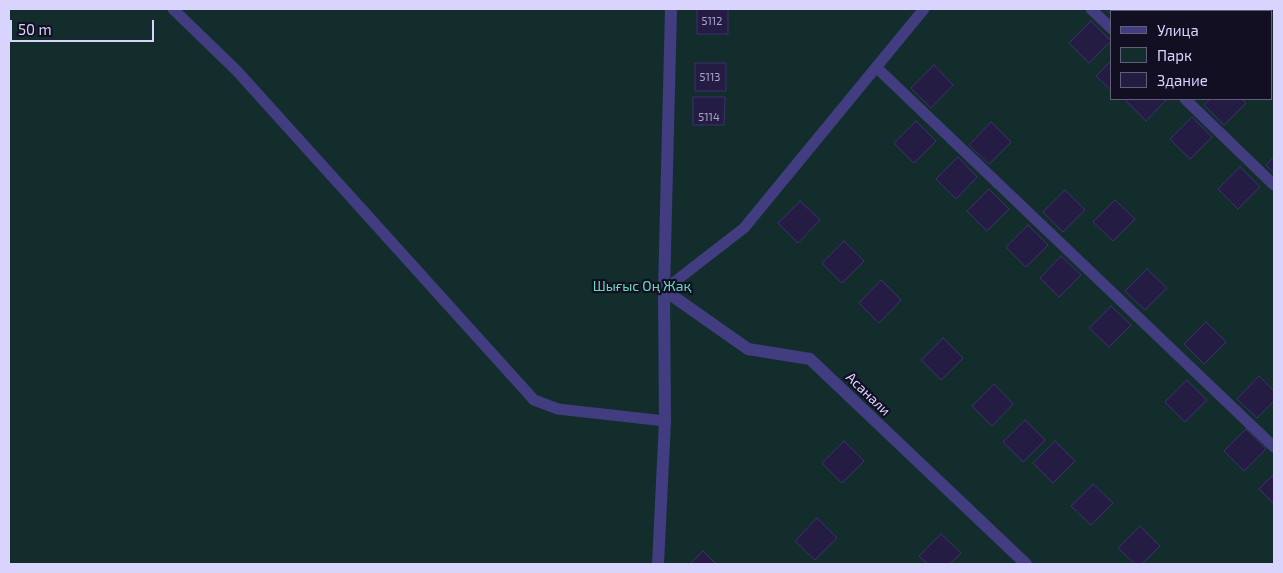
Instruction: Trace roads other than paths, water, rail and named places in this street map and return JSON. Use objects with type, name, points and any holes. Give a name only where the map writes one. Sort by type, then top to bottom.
[{"type":"street","points":[[658,564],[665,421],[664,290],[671,9]]},
{"type":"street","name":"Асанали","points":[[664,290],[748,349],[810,359],[1026,564]]},
{"type":"lane","points":[[173,9],[238,71],[534,400],[558,409],[665,421]]},
{"type":"lane","points":[[664,290],[744,228],[924,9]]},
{"type":"lane","points":[[1091,9],[1110,27]]},
{"type":"lane","points":[[876,67],[1274,447]]},
{"type":"lane","points":[[1185,100],[1274,185]]},
{"type":"park label","name":"Шығыс Оң Жақ","points":[[642,286]]}]
